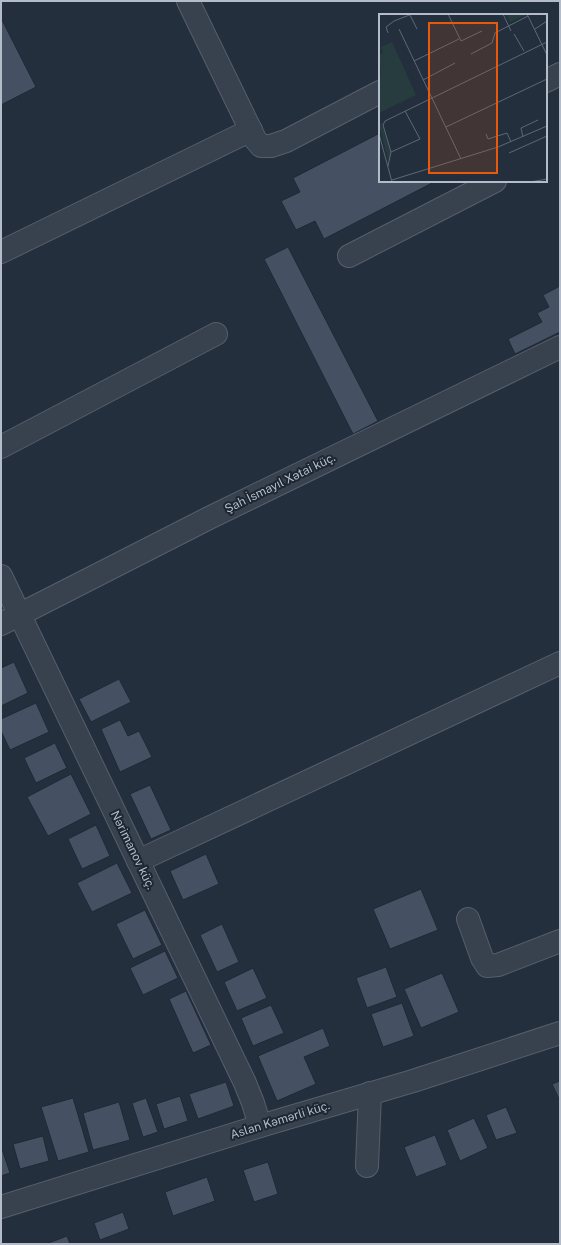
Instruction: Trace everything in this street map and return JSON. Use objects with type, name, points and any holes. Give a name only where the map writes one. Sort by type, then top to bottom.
[{"type":"street","points":[[188,1],[255,139],[261,146],[272,146],[286,141],[379,93]]},
{"type":"street","points":[[547,80],[560,74]]},
{"type":"street","points":[[1,252],[251,130]]},
{"type":"street","points":[[349,256],[493,182]]},
{"type":"street","points":[[1,446],[216,334]]},
{"type":"street","name":"Şah İsmayıl Xətai küç.","points":[[10,619],[209,518],[560,347]]},
{"type":"street","name":"Nərimanov küç.","points":[[1,576],[10,619],[138,861],[245,1083],[260,1126]]},
{"type":"street","points":[[138,861],[560,663]]},
{"type":"street","points":[[468,918],[482,958],[487,966],[498,965],[560,941]]},
{"type":"street","name":"Aslan Kəmərli küç.","points":[[1,1207],[260,1126],[413,1081],[560,1033]]},
{"type":"street","points":[[367,1166],[370,1093]]},
{"type":"building","points":[[1,18],[36,87],[1,105]]},
{"type":"building","points":[[379,134],[379,182],[434,182],[324,239],[315,221],[296,230],[281,201],[300,192],[293,178]]},
{"type":"building","points":[[288,247],[378,421],[353,434],[264,259]]},
{"type":"building","points":[[560,286],[560,332],[515,354],[508,339],[542,322],[537,313],[549,307],[543,295]]},
{"type":"building","points":[[14,662],[28,693],[1,706],[1,668]]},
{"type":"building","points":[[119,679],[131,702],[91,722],[79,699]]},
{"type":"building","points":[[36,703],[49,732],[10,750],[1,731],[1,719]]},
{"type":"building","points":[[120,720],[128,736],[139,731],[152,757],[120,772],[101,729]]},
{"type":"building","points":[[55,743],[67,768],[36,783],[24,758]]},
{"type":"building","points":[[71,774],[91,814],[48,836],[27,797]]},
{"type":"building","points":[[150,785],[171,830],[151,839],[130,794]]},
{"type":"building","points":[[96,825],[110,856],[82,869],[68,839]]},
{"type":"building","points":[[206,854],[219,884],[183,900],[170,871]]},
{"type":"building","points":[[117,863],[132,893],[92,912],[77,883]]},
{"type":"building","points":[[421,889],[438,930],[390,949],[373,909]]},
{"type":"building","points":[[145,910],[162,945],[133,959],[116,924]]},
{"type":"building","points":[[222,924],[239,962],[217,972],[200,935]]},
{"type":"building","points":[[165,951],[178,978],[143,995],[130,968]]},
{"type":"building","points":[[386,967],[397,997],[367,1008],[356,978]]},
{"type":"building","points":[[253,968],[267,998],[237,1011],[224,982]]},
{"type":"building","points":[[442,973],[459,1012],[421,1028],[404,989]]},
{"type":"building","points":[[186,991],[211,1045],[193,1053],[169,999]]},
{"type":"building","points":[[402,1003],[414,1036],[383,1047],[371,1014]]},
{"type":"building","points":[[271,1005],[284,1033],[253,1046],[241,1018]]},
{"type":"building","points":[[323,1028],[330,1046],[304,1057],[316,1084],[277,1101],[258,1056]]},
{"type":"building","points":[[560,1081],[560,1101],[552,1084]]},
{"type":"building","points":[[226,1082],[234,1106],[198,1119],[189,1094]]},
{"type":"building","points":[[180,1096],[188,1121],[164,1129],[156,1104]]},
{"type":"building","points":[[73,1098],[89,1152],[58,1161],[41,1107]]},
{"type":"building","points":[[146,1098],[158,1132],[143,1137],[132,1103]]},
{"type":"building","points":[[119,1102],[130,1140],[93,1150],[83,1113]]},
{"type":"building","points":[[506,1107],[517,1133],[496,1140],[486,1115]]},
{"type":"building","points":[[474,1118],[488,1148],[460,1161],[447,1130]]},
{"type":"building","points":[[435,1135],[447,1165],[416,1177],[404,1147]]},
{"type":"building","points":[[43,1136],[49,1161],[20,1169],[13,1144]]},
{"type":"building","points":[[1,1146],[10,1173],[1,1176]]},
{"type":"building","points":[[268,1162],[278,1194],[254,1202],[243,1170]]},
{"type":"building","points":[[207,1177],[215,1201],[173,1216],[165,1192]]},
{"type":"building","points":[[123,1212],[129,1229],[100,1240],[94,1223]]},
{"type":"building","points":[[67,1236],[70,1244],[46,1244]]}]
